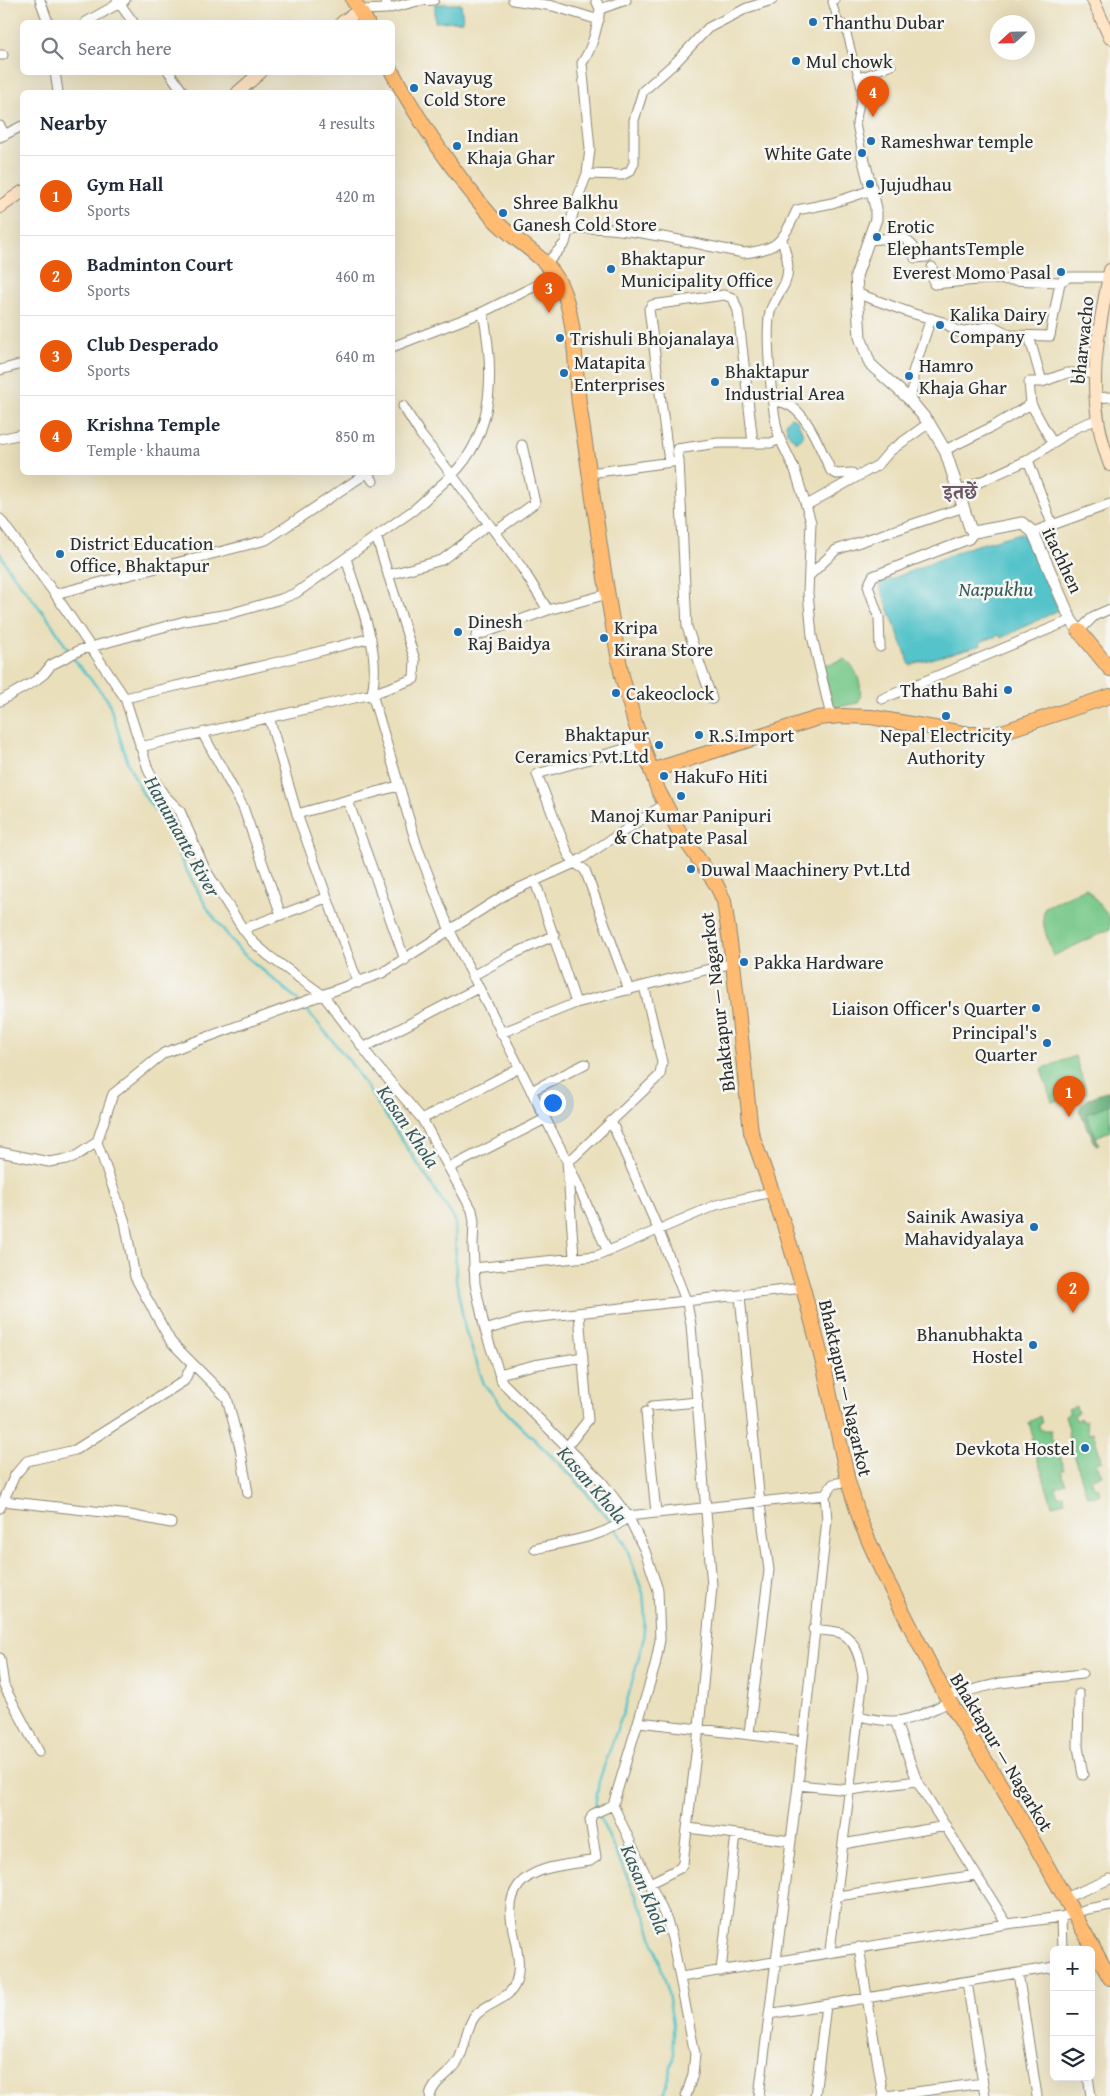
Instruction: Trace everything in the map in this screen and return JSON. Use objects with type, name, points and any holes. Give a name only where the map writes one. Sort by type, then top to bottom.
[{"type":"main road","points":[[1093,0],[1107,22],[1110,38]]},
{"type":"main road","points":[[345,20],[360,11]]},
{"type":"main road","points":[[240,90],[258,75]]},
{"type":"main road","points":[[394,75],[433,142],[490,216],[504,231],[547,263]]},
{"type":"main road","points":[[0,207],[20,193]]},
{"type":"main road","name":"Bhaktapur — Nagarkot","points":[[547,263],[560,284],[570,318],[590,473],[622,676],[651,771],[680,833],[721,894],[733,963],[751,1132],[803,1288],[824,1367],[848,1481],[868,1540],[948,1699],[1018,1814],[1065,1898],[1068,1916],[1110,1978]]},
{"type":"main road","name":"bharwacho","points":[[1110,274],[1098,331],[1094,373],[1095,398],[1102,445],[1110,463]]},
{"type":"main road","points":[[1075,626],[1110,669]]},
{"type":"main road","points":[[651,771],[761,734],[831,716],[871,717],[969,734],[996,734],[1110,696]]},
{"type":"street","points":[[40,0],[47,20]]},
{"type":"street","points":[[360,11],[386,4],[434,0]]},
{"type":"street","points":[[513,0],[552,6],[598,20]]},
{"type":"street","points":[[547,263],[565,243],[576,202],[587,174],[590,149],[582,63],[587,57],[598,20],[598,4],[626,0]]},
{"type":"street","points":[[587,174],[622,175],[630,171],[634,163],[634,120],[643,91],[676,62],[708,28],[747,8],[772,0]]},
{"type":"street","points":[[835,0],[832,2],[838,21],[845,26],[862,92],[856,124],[872,190],[876,219],[869,240],[865,245],[856,276],[860,337],[870,364],[909,399],[929,423],[946,450],[960,491],[967,520],[974,532],[969,539],[873,576],[868,586],[879,618],[880,647]]},
{"type":"street","points":[[89,20],[120,1],[132,20]]},
{"type":"street","points":[[859,78],[892,66]]},
{"type":"street","points":[[55,75],[58,90]]},
{"type":"street","points":[[171,75],[182,90]]},
{"type":"street","points":[[0,126],[3,136],[20,127]]},
{"type":"street","points":[[568,232],[582,229],[606,229],[744,253],[765,251],[782,240],[797,210],[832,203],[872,190]]},
{"type":"street","points":[[869,240],[903,237],[913,246],[915,258],[927,257]]},
{"type":"street","points":[[782,240],[788,258],[787,272],[784,284],[770,313],[769,328],[774,402],[780,439],[790,459],[807,505],[812,530],[809,576],[812,636],[831,716]]},
{"type":"street","points":[[932,267],[934,284],[988,279],[1060,282],[1069,277],[1110,274]]},
{"type":"street","points":[[395,346],[483,312],[555,276]]},
{"type":"street","points":[[856,293],[911,313],[943,322],[959,332],[993,326],[1010,336],[1050,336],[1060,282]]},
{"type":"street","points":[[669,462],[649,309],[652,305],[724,295],[733,298],[738,311],[753,443]]},
{"type":"street","points":[[0,701],[44,674],[51,665],[80,650],[185,621],[229,614],[296,593],[415,509],[463,464],[476,443],[487,409],[490,368],[483,312]]},
{"type":"street","points":[[909,399],[916,357],[931,318]]},
{"type":"street","points":[[1028,336],[1042,382]]},
{"type":"street","points":[[0,370],[20,365]]},
{"type":"street","points":[[1053,444],[1030,404],[1030,382],[1042,382],[1067,373],[1094,373]]},
{"type":"street","points":[[1095,398],[1110,397]]},
{"type":"street","points":[[774,402],[781,400],[798,409],[831,471],[837,474],[852,473],[856,477]]},
{"type":"street","points":[[946,450],[992,427],[1030,404]]},
{"type":"street","points":[[403,406],[421,435],[522,568],[548,610]]},
{"type":"street","points":[[960,491],[1028,460],[1075,428],[1098,419]]},
{"type":"street","points":[[807,505],[878,465],[890,451],[929,423]]},
{"type":"street","points":[[0,438],[20,434]]},
{"type":"street","points":[[712,699],[687,627],[677,449],[718,443],[771,443],[780,439]]},
{"type":"street","points":[[494,532],[535,503],[522,445]]},
{"type":"street","points":[[1028,460],[1052,524]]},
{"type":"street","points":[[590,473],[679,461]]},
{"type":"street","points":[[55,594],[266,540],[369,476]]},
{"type":"street","points":[[1033,532],[1110,504]]},
{"type":"street","points":[[809,576],[836,550],[964,507]]},
{"type":"street","points":[[0,519],[55,594],[125,698],[149,772],[164,796],[180,811],[205,870],[243,929],[253,942],[269,956],[313,986],[324,996],[363,1048],[422,1119],[472,1210],[474,1221],[474,1268],[478,1301],[499,1374],[508,1388],[602,1482],[628,1516],[645,1551],[660,1602],[660,1640],[640,1722],[613,1805],[604,1811],[593,1814],[590,1820],[596,1857],[590,1861],[536,1872],[515,1890],[511,1902],[511,1916],[518,1969],[516,1981],[511,1992],[500,2001],[477,2014],[470,2023],[457,2063],[437,2083],[430,2096]]},
{"type":"street","name":"itachhen","points":[[974,532],[1022,523],[1033,532],[1075,626]]},
{"type":"street","points":[[388,575],[442,560],[488,524]]},
{"type":"street","points":[[140,747],[372,694],[414,679],[415,660],[376,536]]},
{"type":"street","points":[[346,558],[371,638],[375,680],[372,694],[417,846],[450,931],[567,1161],[608,1252]]},
{"type":"street","points":[[476,636],[548,610],[608,594]]},
{"type":"street","points":[[882,699],[1075,626],[1110,609]]},
{"type":"street","points":[[125,698],[371,638]]},
{"type":"street","points":[[269,717],[297,814],[358,983]]},
{"type":"street","points":[[203,734],[243,807],[281,915]]},
{"type":"street","points":[[629,990],[585,870],[575,863],[568,854],[537,774],[642,744]]},
{"type":"street","points":[[297,814],[398,786]]},
{"type":"street","points":[[348,800],[405,960]]},
{"type":"street","points":[[248,1493],[240,1448],[227,1398],[171,1342],[136,1277],[125,1222],[97,1142],[113,1094],[164,1053],[358,983],[405,960],[508,893],[575,863],[666,804]]},
{"type":"street","points":[[535,881],[555,935],[576,1003]]},
{"type":"street","points":[[243,929],[326,898]]},
{"type":"street","points":[[472,976],[506,957],[555,935]]},
{"type":"street","points":[[501,1033],[576,1003],[733,963]]},
{"type":"street","points":[[567,1161],[574,1157],[660,1075],[662,1062],[644,986]]},
{"type":"street","points":[[363,1048],[478,988]]},
{"type":"street","points":[[531,1091],[585,1064]]},
{"type":"street","points":[[422,1119],[519,1068]]},
{"type":"street","points":[[449,1168],[545,1119]]},
{"type":"street","points":[[611,1121],[658,1229],[687,1303],[698,1402],[712,1586],[699,1728],[682,1866],[650,1882]]},
{"type":"street","points":[[0,1152],[49,1162],[73,1158],[97,1142]]},
{"type":"street","points":[[567,1161],[574,1257]]},
{"type":"street","points":[[474,1268],[597,1256],[716,1206],[772,1192]]},
{"type":"street","points":[[485,1330],[522,1319],[687,1303],[803,1288]]},
{"type":"street","points":[[740,1296],[768,1570],[750,1734]]},
{"type":"street","points":[[566,1448],[588,1420],[579,1314]]},
{"type":"street","points":[[499,1374],[534,1365],[583,1357]]},
{"type":"street","points":[[171,1523],[130,1516],[2,1504],[14,1475],[27,1461],[75,1450],[184,1381],[192,1365]]},
{"type":"street","points":[[656,1513],[649,1409],[698,1402]]},
{"type":"street","points":[[759,2096],[798,1785],[813,1630],[827,1520],[825,1496],[833,1484],[848,1481]]},
{"type":"street","points":[[535,1549],[610,1530],[622,1524],[628,1516],[825,1496]]},
{"type":"street","points":[[813,1630],[841,1633],[853,1645],[858,1654],[864,1678],[830,1952]]},
{"type":"street","points":[[0,1658],[4,1686],[39,1752]]},
{"type":"street","points":[[859,1716],[896,1723],[908,1720],[948,1699],[1000,1682],[1082,1674]]},
{"type":"street","points":[[1079,1694],[1078,1748],[1083,1775]]},
{"type":"street","points":[[640,1722],[802,1740]]},
{"type":"street","points":[[896,1723],[917,1781],[1008,1924]]},
{"type":"street","points":[[798,1785],[850,1790],[917,1781]]},
{"type":"street","points":[[613,1805],[667,1920],[681,1977],[695,2054],[693,2074],[686,2096]]},
{"type":"street","points":[[843,1844],[946,1826]]},
{"type":"street","points":[[688,1828],[791,1840]]},
{"type":"street","points":[[721,1971],[736,1834]]},
{"type":"street","points":[[838,1896],[976,1875]]},
{"type":"street","points":[[1065,1898],[1110,1879]]},
{"type":"street","points":[[681,1977],[776,1960],[1068,1916],[1087,1909],[1110,1905]]},
{"type":"street","points":[[1063,1946],[1068,1916]]},
{"type":"street","points":[[859,1947],[885,2096],[933,2093],[983,2083]]},
{"type":"street","points":[[769,2014],[1050,1968]]},
{"type":"street","points":[[1018,1973],[1037,2096]]},
{"type":"street","points":[[967,1982],[985,2096]]},
{"type":"street","points":[[815,2096],[826,2005]]},
{"type":"street","points":[[1089,2081],[1091,2096]]},
{"type":"green space","points":[[845,659],[859,679],[860,697],[858,703],[833,708],[822,666]]},
{"type":"green space","points":[[1086,888],[1110,918],[1110,929],[1053,956],[1043,919],[1045,907]]},
{"type":"green space","points":[[1075,1056],[1087,1093],[1052,1102],[1041,1069]]},
{"type":"green space","points":[[1110,1091],[1110,1104],[1086,1114],[1099,1144],[1096,1145],[1079,1110],[1084,1102]]},
{"type":"green space","points":[[1110,1104],[1110,1131],[1096,1137],[1086,1114]]},
{"type":"green space","name":"Devkota Hostel","points":[[1076,1406],[1078,1413],[1074,1415],[1076,1420],[1081,1418],[1083,1421],[1086,1420],[1088,1434],[1093,1432],[1102,1461],[1096,1463],[1102,1475],[1091,1478],[1094,1488],[1098,1487],[1100,1494],[1092,1497],[1091,1495],[1087,1496],[1068,1435],[1069,1429],[1065,1415],[1070,1413],[1068,1409]]},
{"type":"green space","points":[[1040,1416],[1042,1423],[1039,1424],[1040,1430],[1051,1430],[1052,1442],[1056,1441],[1064,1470],[1061,1471],[1066,1483],[1055,1487],[1058,1496],[1063,1495],[1065,1502],[1052,1505],[1031,1439],[1033,1438],[1029,1422]]},
{"type":"water","points":[[435,4],[461,4],[463,21],[435,22]]},
{"type":"water","points":[[791,417],[797,420],[804,436],[799,441],[795,441],[787,432],[786,422]]},
{"type":"water","name":"Na:pukhu","points":[[1021,533],[1025,535],[1059,610],[1001,638],[1000,635],[980,642],[981,645],[910,665],[879,584],[970,547]]},
{"type":"waterway","name":"Hanumante River","points":[[0,553],[8,568],[49,620],[76,662],[108,700],[129,766],[143,794],[166,825],[185,868],[209,911],[240,951],[298,1000]]},
{"type":"waterway","name":"Kasan Khola","points":[[302,1004],[350,1062],[455,1220],[456,1280],[465,1329],[484,1384],[508,1414],[573,1477],[612,1523],[625,1544],[643,1593],[645,1617],[643,1641],[627,1701],[599,1781],[595,1807],[647,1920],[667,1987],[673,2024],[673,2060],[663,2096]]},
{"type":"place","name":"Thanthu Dubar","points":[[813,22]]},
{"type":"place","name":"Mul chowk","points":[[796,61]]},
{"type":"place","name":"Navayug Cold Store","points":[[414,88]]},
{"type":"place","name":"Krishna Temple","points":[[873,117]]},
{"type":"place","name":"Rameshwar temple","points":[[871,141]]},
{"type":"place","name":"Indian Khaja Ghar","points":[[457,146]]},
{"type":"place","name":"White Gate","points":[[862,153]]},
{"type":"place","name":"Jujudhau","points":[[870,184]]},
{"type":"place","name":"Shree Balkhu Ganesh Cold Store","points":[[503,213]]},
{"type":"place","name":"Erotic ElephantsTemple","points":[[877,237]]},
{"type":"place","name":"Bhaktapur Municipality Office","points":[[611,269]]},
{"type":"place","name":"Everest Momo Pasal","points":[[1061,272]]},
{"type":"place","name":"Club Desperado","points":[[549,313]]},
{"type":"place","name":"Kalika Dairy Company","points":[[940,325]]},
{"type":"place","name":"Trishuli Bhojanalaya","points":[[560,338]]},
{"type":"place","name":"Matapita Enterprises","points":[[564,373]]},
{"type":"place","name":"Hamro Khaja Ghar","points":[[909,376]]},
{"type":"place","name":"Bhaktapur Industrial Area","points":[[715,382]]},
{"type":"place","name":"District Education Office, Bhaktapur","points":[[60,554]]},
{"type":"place","name":"Dinesh Raj Baidya","points":[[458,632]]},
{"type":"place","name":"Kripa Kirana Store","points":[[604,638]]},
{"type":"place","name":"Thathu Bahi","points":[[1008,690]]},
{"type":"place","name":"Cakeoclock","points":[[616,693]]},
{"type":"place","name":"Nepal Electricity Authority","points":[[946,716]]},
{"type":"place","name":"R.S.Import","points":[[699,735]]},
{"type":"place","name":"Bhaktapur Ceramics Pvt.Ltd","points":[[659,745]]},
{"type":"place","name":"HakuFo Hiti","points":[[664,776]]},
{"type":"place","name":"Manoj Kumar Panipuri & Chatpate Pasal","points":[[681,796]]},
{"type":"place","name":"Duwal Maachinery Pvt.Ltd","points":[[691,869]]},
{"type":"place","name":"Pakka Hardware","points":[[744,962]]},
{"type":"place","name":"Liaison Officer's Quarter","points":[[1036,1008]]},
{"type":"place","name":"Principal's Quarter","points":[[1047,1043]]},
{"type":"place","name":"Gym Hall","points":[[1069,1117]]},
{"type":"place","name":"Sainik Awasiya Mahavidyalaya","points":[[1034,1227]]},
{"type":"place","name":"Badminton Court","points":[[1073,1313]]},
{"type":"place","name":"Bhanubhakta Hostel","points":[[1033,1345]]},
{"type":"place","name":"Devkota Hostel","points":[[1085,1448]]},
{"type":"district","name":"इतछें","points":[[960,491]]}]
